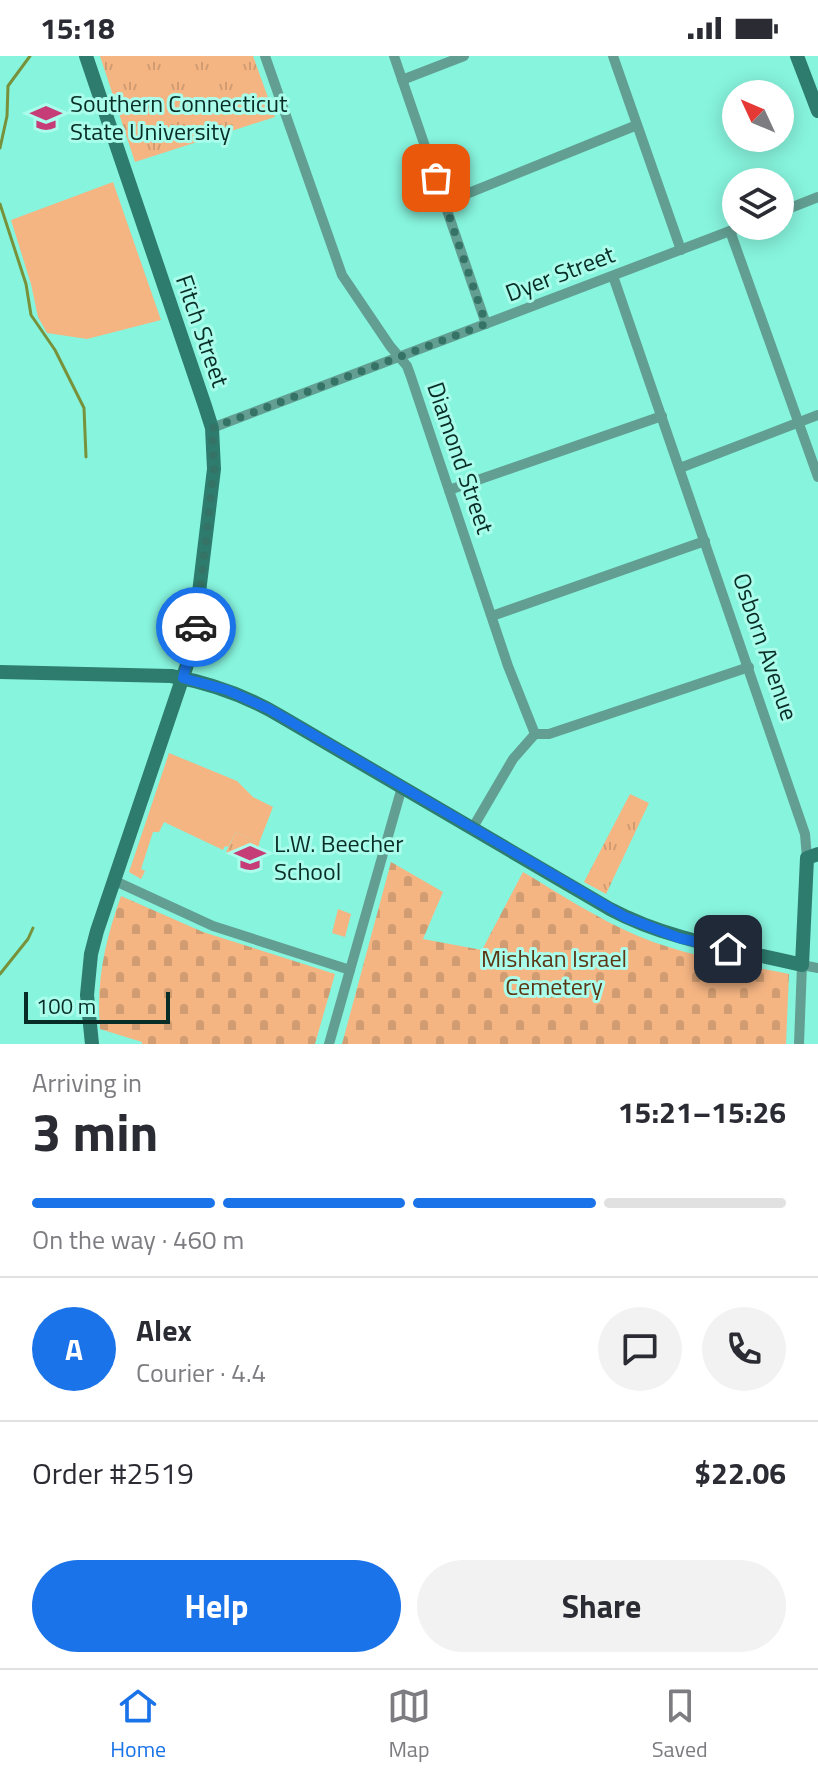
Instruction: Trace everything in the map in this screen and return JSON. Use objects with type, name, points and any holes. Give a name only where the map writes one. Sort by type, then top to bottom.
[{"type":"main road","name":"Fitch Street","points":[[86,56],[212,428],[214,469],[192,650],[97,931],[88,976],[92,1044]]},
{"type":"main road","points":[[797,56],[818,111]]},
{"type":"main road","points":[[0,672],[183,678],[213,685],[252,700],[600,904],[646,927],[679,938],[802,965]]},
{"type":"main road","name":"Osborn Avenue","points":[[802,965],[813,856]]},
{"type":"street","name":"Diamond Street","points":[[265,56],[342,275],[407,366],[508,666],[535,734]]},
{"type":"street","points":[[394,56],[486,324]]},
{"type":"street","points":[[402,80],[464,56]]},
{"type":"street","points":[[613,56],[681,250]]},
{"type":"street","points":[[444,203],[637,125]]},
{"type":"street","points":[[794,206],[818,197]]},
{"type":"street","name":"Dyer Street","points":[[212,428],[722,234]]},
{"type":"street","points":[[733,240],[818,477]]},
{"type":"street","name":"Osborn Avenue","points":[[613,276],[813,856]]},
{"type":"street","points":[[680,468],[818,415]]},
{"type":"street","points":[[449,490],[662,416]]},
{"type":"street","points":[[492,616],[705,541]]},
{"type":"street","points":[[472,829],[513,759],[535,734],[549,734],[749,667]]},
{"type":"street","points":[[329,1044],[402,787]]},
{"type":"street","points":[[113,880],[213,926],[350,970]]},
{"type":"street","points":[[802,965],[818,968]]},
{"type":"street","name":"Osborn Avenue","points":[[799,1044],[802,965]]},
{"type":"green space","points":[[100,56],[253,56],[275,117],[135,162]]},
{"type":"green space","points":[[113,182],[161,320],[87,339],[47,333],[38,317],[11,220]]},
{"type":"green space","points":[[169,753],[237,781],[253,797],[273,807],[259,843],[236,832],[223,850],[164,822],[159,832],[153,832],[141,869],[145,871],[141,879],[129,872]]},
{"type":"green space","points":[[630,794],[649,803],[606,894],[584,882]]},
{"type":"green space","points":[[236,832],[260,843],[250,864],[226,852]]},
{"type":"green space","name":"Mishkan Israel Cemetery","points":[[391,862],[443,892],[423,939],[482,950],[523,872],[594,914],[656,943],[731,963],[789,974],[786,1044],[342,1044]]},
{"type":"green space","points":[[121,896],[203,932],[335,974],[315,1044],[142,1044],[100,1029],[99,994],[103,961]]},
{"type":"green space","points":[[338,909],[351,914],[345,937],[332,933]]},
{"type":"waterway","points":[[0,148],[7,116],[8,86],[30,56]]},
{"type":"waterway","points":[[0,204],[26,284],[31,315],[55,350],[84,408],[86,457]]},
{"type":"waterway","points":[[0,974],[33,928]]},
{"type":"way so far","points":[[196,627],[214,469],[212,428],[486,324],[436,178]]},
{"type":"place","name":"Southern Connecticut State University","points":[[46,118]]},
{"type":"place","name":"L.W. Beecher School","points":[[250,858]]},
{"type":"route","points":[[196,627],[183,678],[227,690],[269,709],[625,917],[679,938],[728,949]]}]
